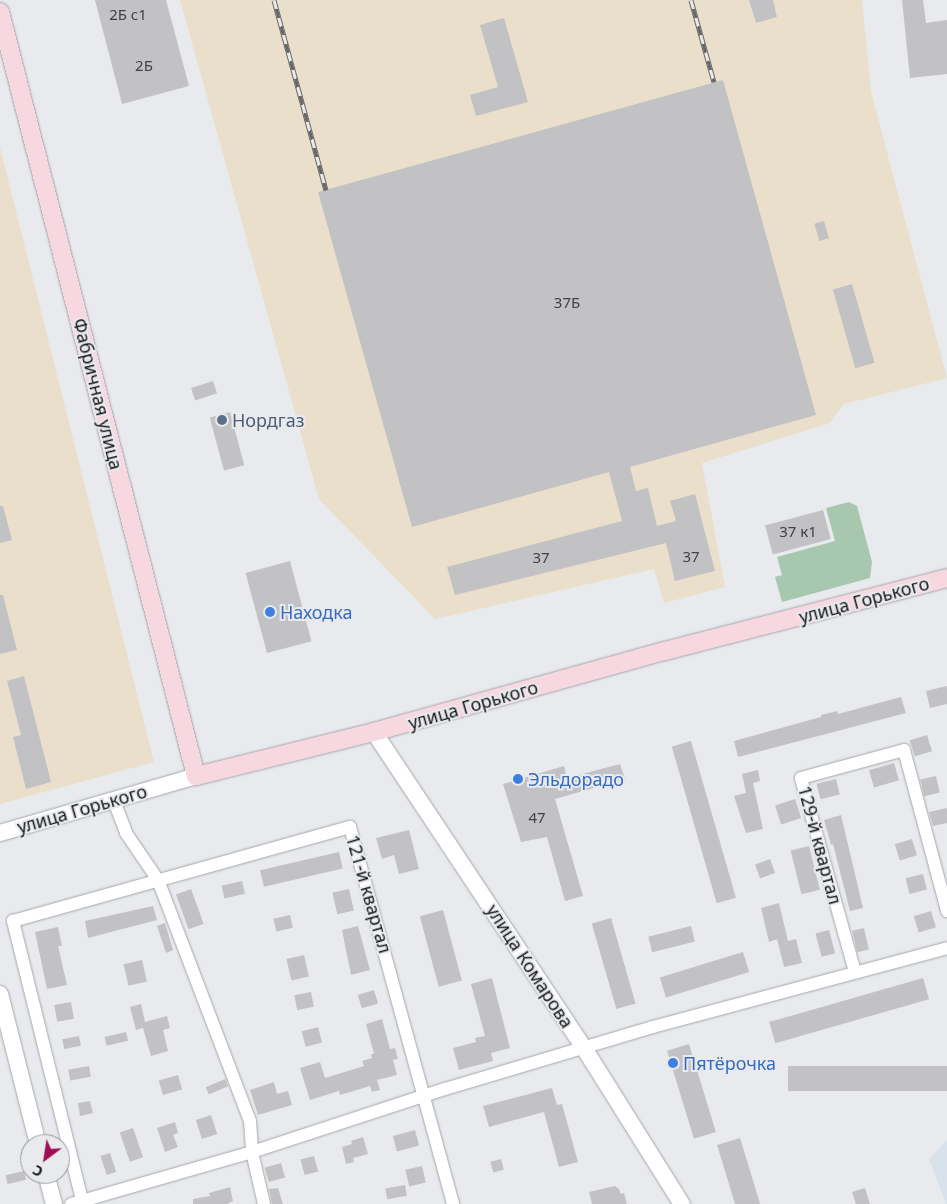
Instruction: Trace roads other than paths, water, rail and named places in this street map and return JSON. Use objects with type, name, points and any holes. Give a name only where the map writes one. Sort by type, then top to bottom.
[{"type":"main road","name":"Фабричная улица","points":[[0,12],[196,776]]},
{"type":"main road","name":"улица Горького","points":[[196,776],[374,732],[665,651],[947,578]]},
{"type":"street","name":"улица Комарова","points":[[374,732],[584,1048],[682,1204]]},
{"type":"street","name":"129-й квартал","points":[[855,972],[801,778],[904,750],[947,911]]},
{"type":"street","name":"улица Горького","points":[[0,833],[196,776]]},
{"type":"street","points":[[114,800],[126,833],[158,880],[250,1121],[252,1152],[264,1204]]},
{"type":"street","name":"121-й квартал","points":[[79,1203],[13,921],[350,827],[425,1096]]},
{"type":"street","points":[[79,1203],[252,1152],[425,1096],[584,1048],[947,948]]},
{"type":"street","points":[[0,994],[35,1134]]},
{"type":"street","points":[[425,1096],[453,1204]]},
{"type":"street","points":[[49,1184],[54,1204]]},
{"type":"railway","points":[[274,0],[326,190]]},
{"type":"railway","points":[[691,0],[714,82]]},
{"type":"place","name":"Нордгаз","points":[[222,420]]},
{"type":"place","name":"Находка","points":[[270,612]]},
{"type":"place","name":"Эльдорадо","points":[[518,779]]},
{"type":"place","name":"Пятёрочка","points":[[673,1063]]}]
